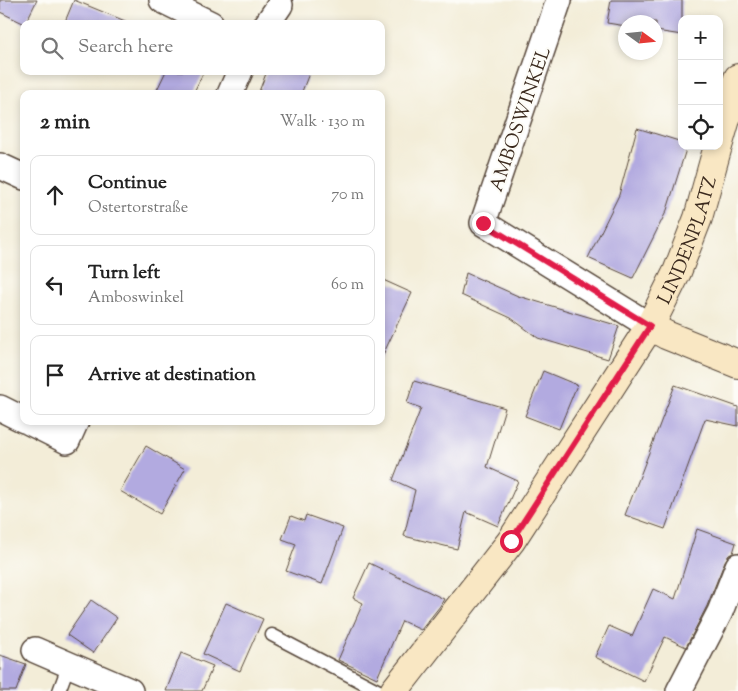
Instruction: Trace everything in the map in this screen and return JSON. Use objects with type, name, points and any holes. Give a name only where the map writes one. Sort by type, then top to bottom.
[{"type":"street","points":[[162,0],[203,20]]},
{"type":"street","name":"AMBOSWINKEL","points":[[559,0],[483,223],[650,326]]},
{"type":"street","points":[[232,90],[238,75]]},
{"type":"street","name":"LINDENPLATZ","points":[[723,131],[738,78]]},
{"type":"street","name":"LINDENPLATZ","points":[[718,150],[698,218],[677,272],[650,326],[666,335],[738,364]]},
{"type":"street","points":[[0,166],[20,175]]},
{"type":"street","points":[[394,691],[511,541],[650,326]]},
{"type":"street","points":[[0,408],[20,418]]},
{"type":"street","points":[[46,425],[71,431]]},
{"type":"street","points":[[679,691],[720,612],[738,566]]},
{"type":"street","points":[[35,650],[130,691]]},
{"type":"lane","points":[[272,635],[379,691]]},
{"type":"lane","points":[[59,691],[69,664]]},
{"type":"building","points":[[0,0],[37,0],[27,20],[20,20],[20,22],[0,12]]},
{"type":"building","points":[[74,0],[123,20],[66,20]]},
{"type":"building","points":[[611,0],[682,0],[682,15],[678,15],[678,34],[663,32],[663,15],[618,15],[618,25],[607,23]]},
{"type":"building","points":[[164,75],[202,75],[195,90],[157,90]]},
{"type":"building","points":[[265,75],[308,75],[303,90],[260,90]]},
{"type":"building","points":[[637,128],[678,141],[678,150],[686,150],[667,210],[633,278],[588,258],[619,195]]},
{"type":"building","points":[[466,273],[518,296],[619,326],[608,359],[538,338],[511,318],[461,295]]},
{"type":"building","points":[[385,281],[412,293],[385,350]]},
{"type":"building","points":[[543,371],[577,385],[559,429],[525,416]]},
{"type":"building","points":[[414,381],[505,408],[487,467],[518,481],[498,526],[466,512],[457,549],[404,536],[415,490],[393,480],[421,408],[407,403]]},
{"type":"building","points":[[675,385],[738,407],[738,426],[705,419],[665,529],[625,515]]},
{"type":"building","points":[[146,446],[185,469],[160,514],[120,491]]},
{"type":"building","points":[[306,515],[343,528],[322,584],[286,571],[296,544],[282,539],[291,516],[304,521]]},
{"type":"building","points":[[697,529],[736,543],[733,553],[725,561],[707,606],[686,647],[665,637],[644,681],[595,657],[609,626],[632,636],[653,589],[675,599]]},
{"type":"building","points":[[369,563],[444,599],[421,630],[402,621],[377,678],[338,660],[363,603],[353,598]]},
{"type":"building","points":[[91,600],[117,618],[93,653],[67,635]]},
{"type":"building","points":[[226,603],[263,619],[240,671],[203,654]]},
{"type":"building","points":[[181,653],[213,666],[202,691],[166,691]]},
{"type":"building","points":[[0,655],[26,664],[16,691],[0,691]]},
{"type":"route","points":[[483,223],[650,326],[511,541]]}]
